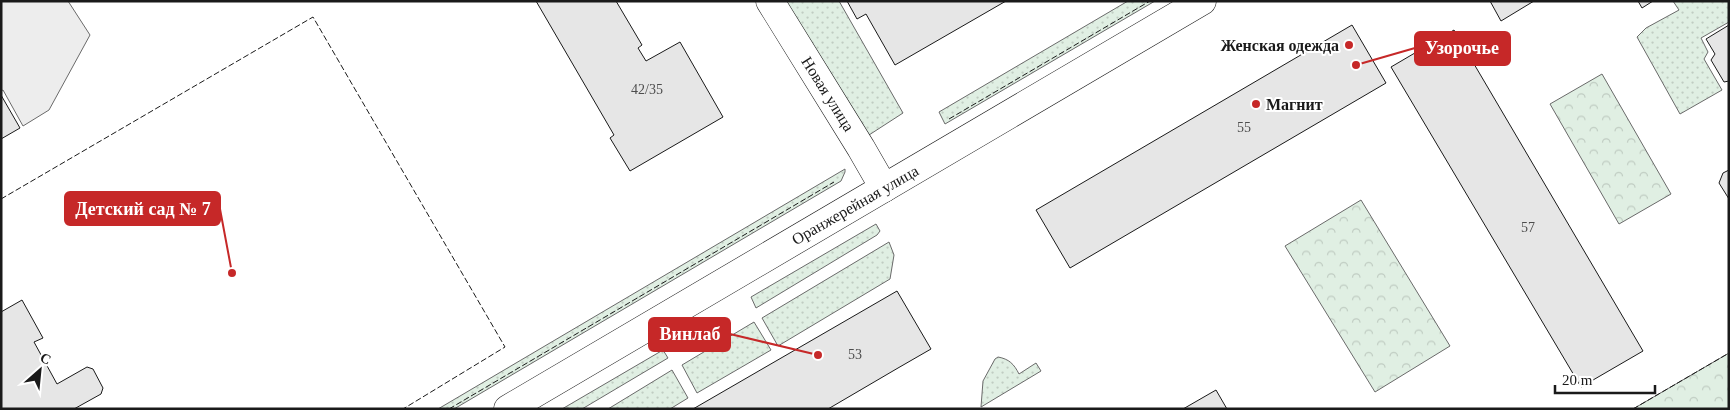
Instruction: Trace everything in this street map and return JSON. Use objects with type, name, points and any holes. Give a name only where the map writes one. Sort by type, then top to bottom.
[{"type":"street","name":"Новая улица","points":[[770,1],[884,188]]},
{"type":"street","name":"Оранжерейная улица","points":[[508,409],[1202,1]]},
{"type":"green space","points":[[785,1],[839,1],[903,113],[869,135],[858,125]]},
{"type":"green space","points":[[1128,1],[1155,1],[945,124],[939,112]]},
{"type":"green space","points":[[1673,1],[1729,1],[1729,22],[1701,38],[1708,52],[1704,59],[1722,90],[1680,114],[1637,37],[1646,28],[1679,10]]},
{"type":"green space","points":[[1602,74],[1671,194],[1619,224],[1550,104]]},
{"type":"green space","points":[[845,169],[841,181],[454,409],[438,409]]},
{"type":"green space","points":[[1361,200],[1450,346],[1375,392],[1285,246]]},
{"type":"green space","points":[[876,224],[880,231],[877,235],[756,308],[751,297]]},
{"type":"green space","points":[[889,242],[894,255],[890,279],[778,346],[762,318]]},
{"type":"green space","points":[[754,322],[771,350],[697,393],[682,365]]},
{"type":"green space","points":[[663,350],[668,358],[582,409],[562,409]]},
{"type":"green space","points":[[1729,353],[1729,409],[1633,409]]},
{"type":"green space","points":[[998,357],[1011,362],[1019,374],[1036,363],[1041,371],[981,407],[983,381]]},
{"type":"green space","points":[[672,370],[688,398],[670,409],[608,409]]},
{"type":"shaded area","points":[[1,1],[68,1],[90,35],[49,110],[23,126],[3,90],[1,91]]},
{"type":"building","points":[[536,1],[616,1],[642,45],[638,48],[646,61],[680,42],[723,117],[630,171],[610,138],[614,135]]},
{"type":"building","points":[[847,1],[1006,1],[895,65],[866,14],[857,19]]},
{"type":"building","points":[[1490,1],[1534,1],[1501,21]]},
{"type":"building","points":[[1638,1],[1653,1],[1642,8]]},
{"type":"building","points":[[1352,25],[1386,83],[1070,268],[1036,210]]},
{"type":"building","points":[[1729,25],[1729,81],[1724,82],[1711,60],[1715,54],[1706,39]]},
{"type":"building","points":[[1454,30],[1643,351],[1581,387],[1391,67]]},
{"type":"building","points":[[1,95],[20,128],[1,139]]},
{"type":"building","points":[[1729,170],[1729,199],[1719,183],[1723,173]]},
{"type":"building","points":[[897,291],[931,349],[828,409],[693,409]]},
{"type":"building","points":[[22,300],[43,338],[34,342],[57,384],[87,367],[93,369],[103,388],[101,394],[74,409],[1,409],[1,312]]},
{"type":"building","points":[[1216,390],[1227,409],[1183,409]]},
{"type":"fence","points":[[949,119],[1150,1]]},
{"type":"fence","points":[[1,199],[313,17],[505,347],[403,409]]},
{"type":"fence","points":[[449,409],[834,182]]},
{"type":"fence","points":[[1633,409],[1729,353]]},
{"type":"place","name":"Женская одежда","points":[[1349,45]]},
{"type":"place","name":"Узорочье","points":[[1356,65]]},
{"type":"place","name":"Магнит","points":[[1256,104]]},
{"type":"place","name":"Детский сад № 7","points":[[232,273]]},
{"type":"place","name":"Винлаб","points":[[818,355]]}]
